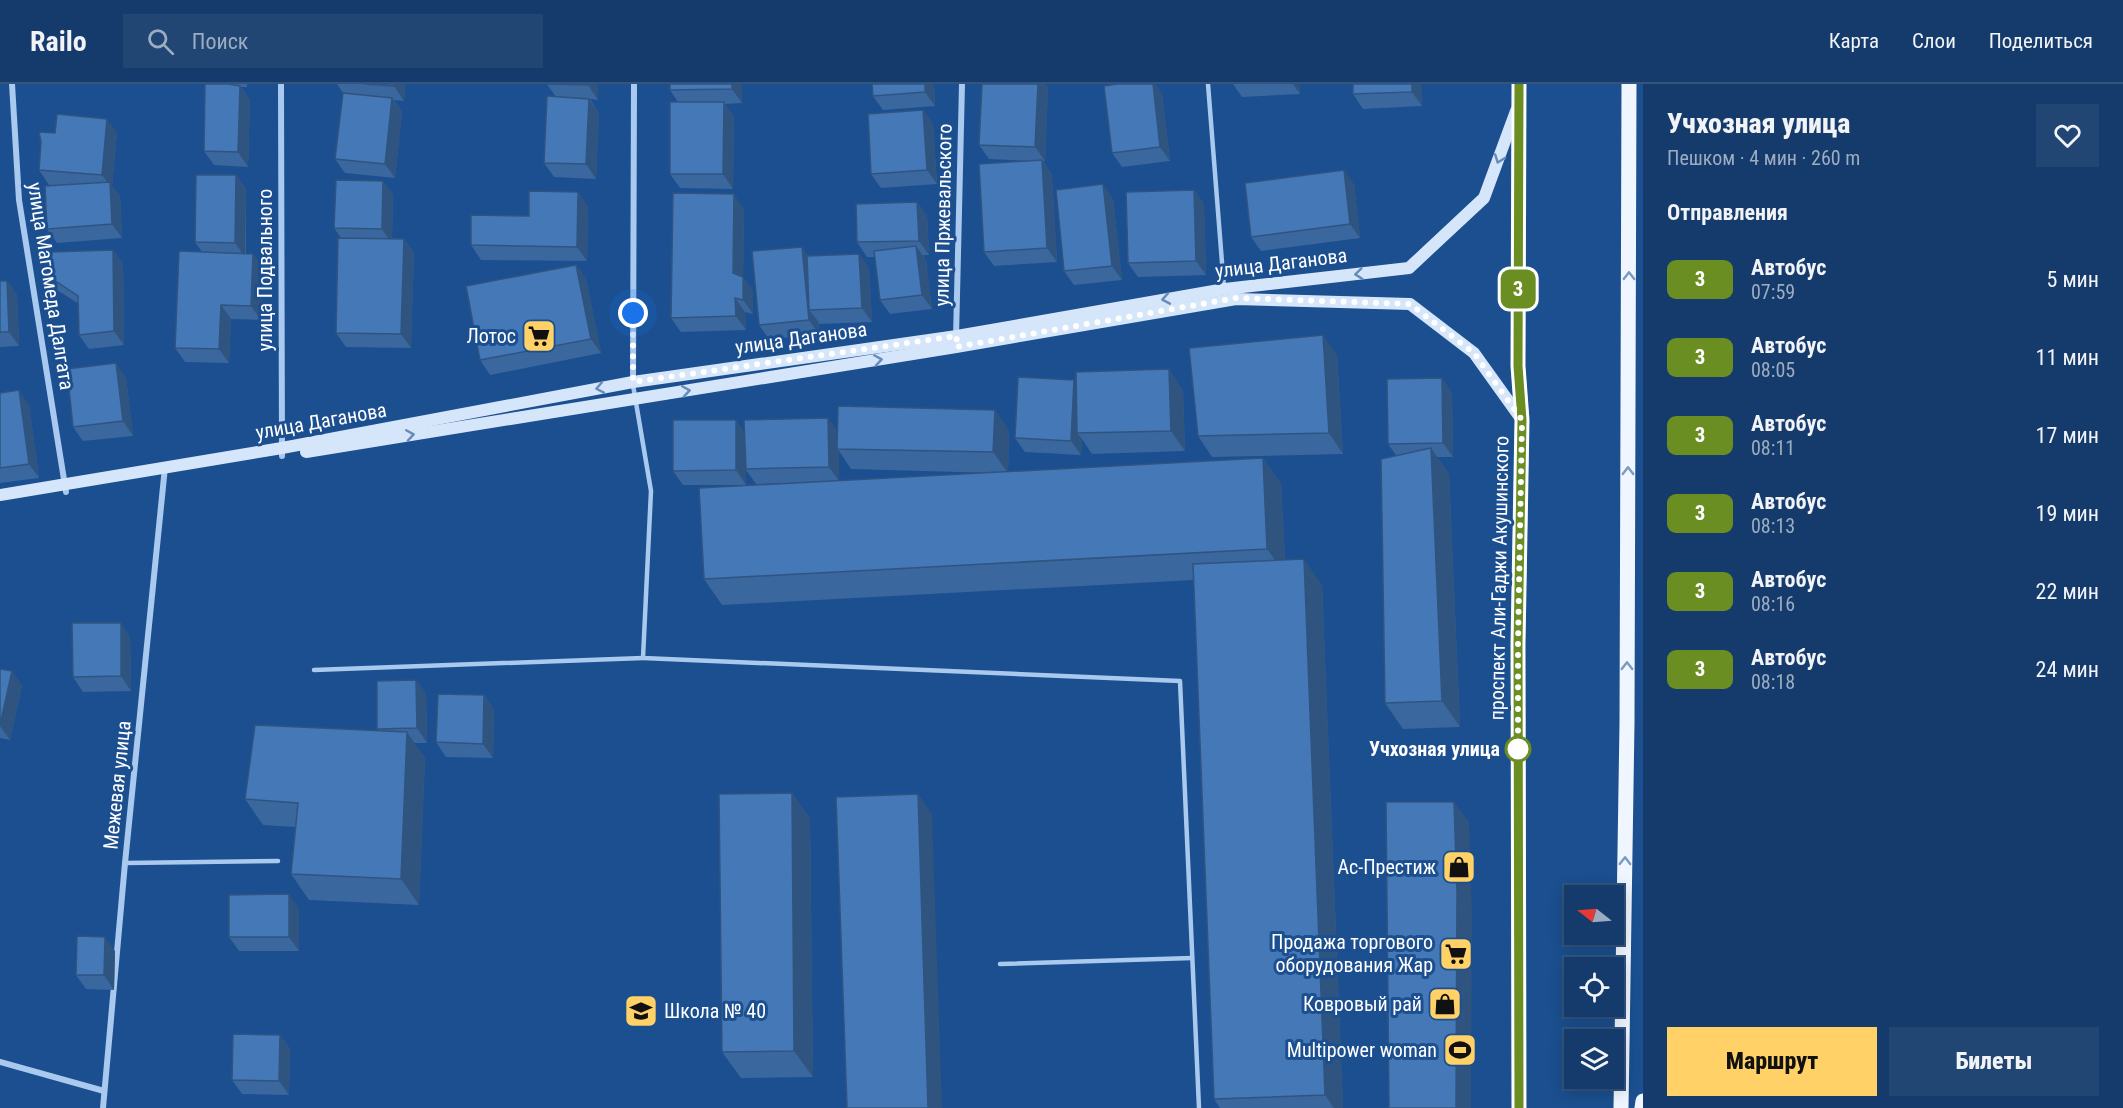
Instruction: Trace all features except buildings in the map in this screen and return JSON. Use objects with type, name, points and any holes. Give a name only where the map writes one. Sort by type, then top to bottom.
[{"type":"main road","name":"проспект Али-Гаджи Акушинского","points":[[1519,84],[1518,366],[1522,420],[1518,644],[1519,1108]]},
{"type":"main road","points":[[1621,1108],[1627,723],[1629,84]]},
{"type":"main road","name":"улица Даганова","points":[[0,502],[165,471],[635,400],[956,341],[1225,295],[1409,268],[1484,198],[1519,104]]},
{"type":"main road","name":"улица Даганова","points":[[1225,295],[1236,298],[1410,304],[1474,353],[1522,420]]},
{"type":"main road","name":"улица Даганова","points":[[282,452],[633,382],[956,341]]},
{"type":"main road","name":"улица Даганова","points":[[0,495],[65,488]]},
{"type":"main road","points":[[1642,1108],[1643,1101]]},
{"type":"street","name":"улица Магомеда Далгата","points":[[12,84],[19,200],[65,488]]},
{"type":"street","name":"улица Подвального","points":[[281,84],[282,452]]},
{"type":"street","points":[[633,382],[634,84]]},
{"type":"street","name":"улица Пржевальского","points":[[956,341],[962,84]]},
{"type":"street","name":"Межевая улица","points":[[103,1108],[125,863],[165,471]]},
{"type":"street","points":[[0,1062],[104,1091]]},
{"type":"lane","points":[[1208,84],[1225,295]]},
{"type":"lane","points":[[633,382],[651,490],[643,658]]},
{"type":"lane","points":[[314,670],[643,658],[1180,681],[1199,1108]]},
{"type":"lane","points":[[125,863],[278,861]]},
{"type":"lane","points":[[1000,964],[1192,958]]},
{"type":"bus line","name":"3","points":[[1519,84],[1518,366],[1522,420],[1518,644],[1519,1108]]},
{"type":"place","name":"Лотос","points":[[539,336]]},
{"type":"place","name":"Учхозная улица","points":[[1518,749]]},
{"type":"place","name":"Ас-Престиж","points":[[1459,867]]},
{"type":"place","name":"Продажа торгового оборудования Жар","points":[[1456,954]]},
{"type":"place","name":"Ковровый рай","points":[[1445,1004]]},
{"type":"place","name":"Школа № 40","points":[[641,1011]]},
{"type":"place","name":"Multipower woman","points":[[1460,1050]]},
{"type":"route","points":[[633,313],[633,382],[957,336],[956,347],[1236,298],[1410,304],[1474,353],[1522,420],[1518,749]]}]
